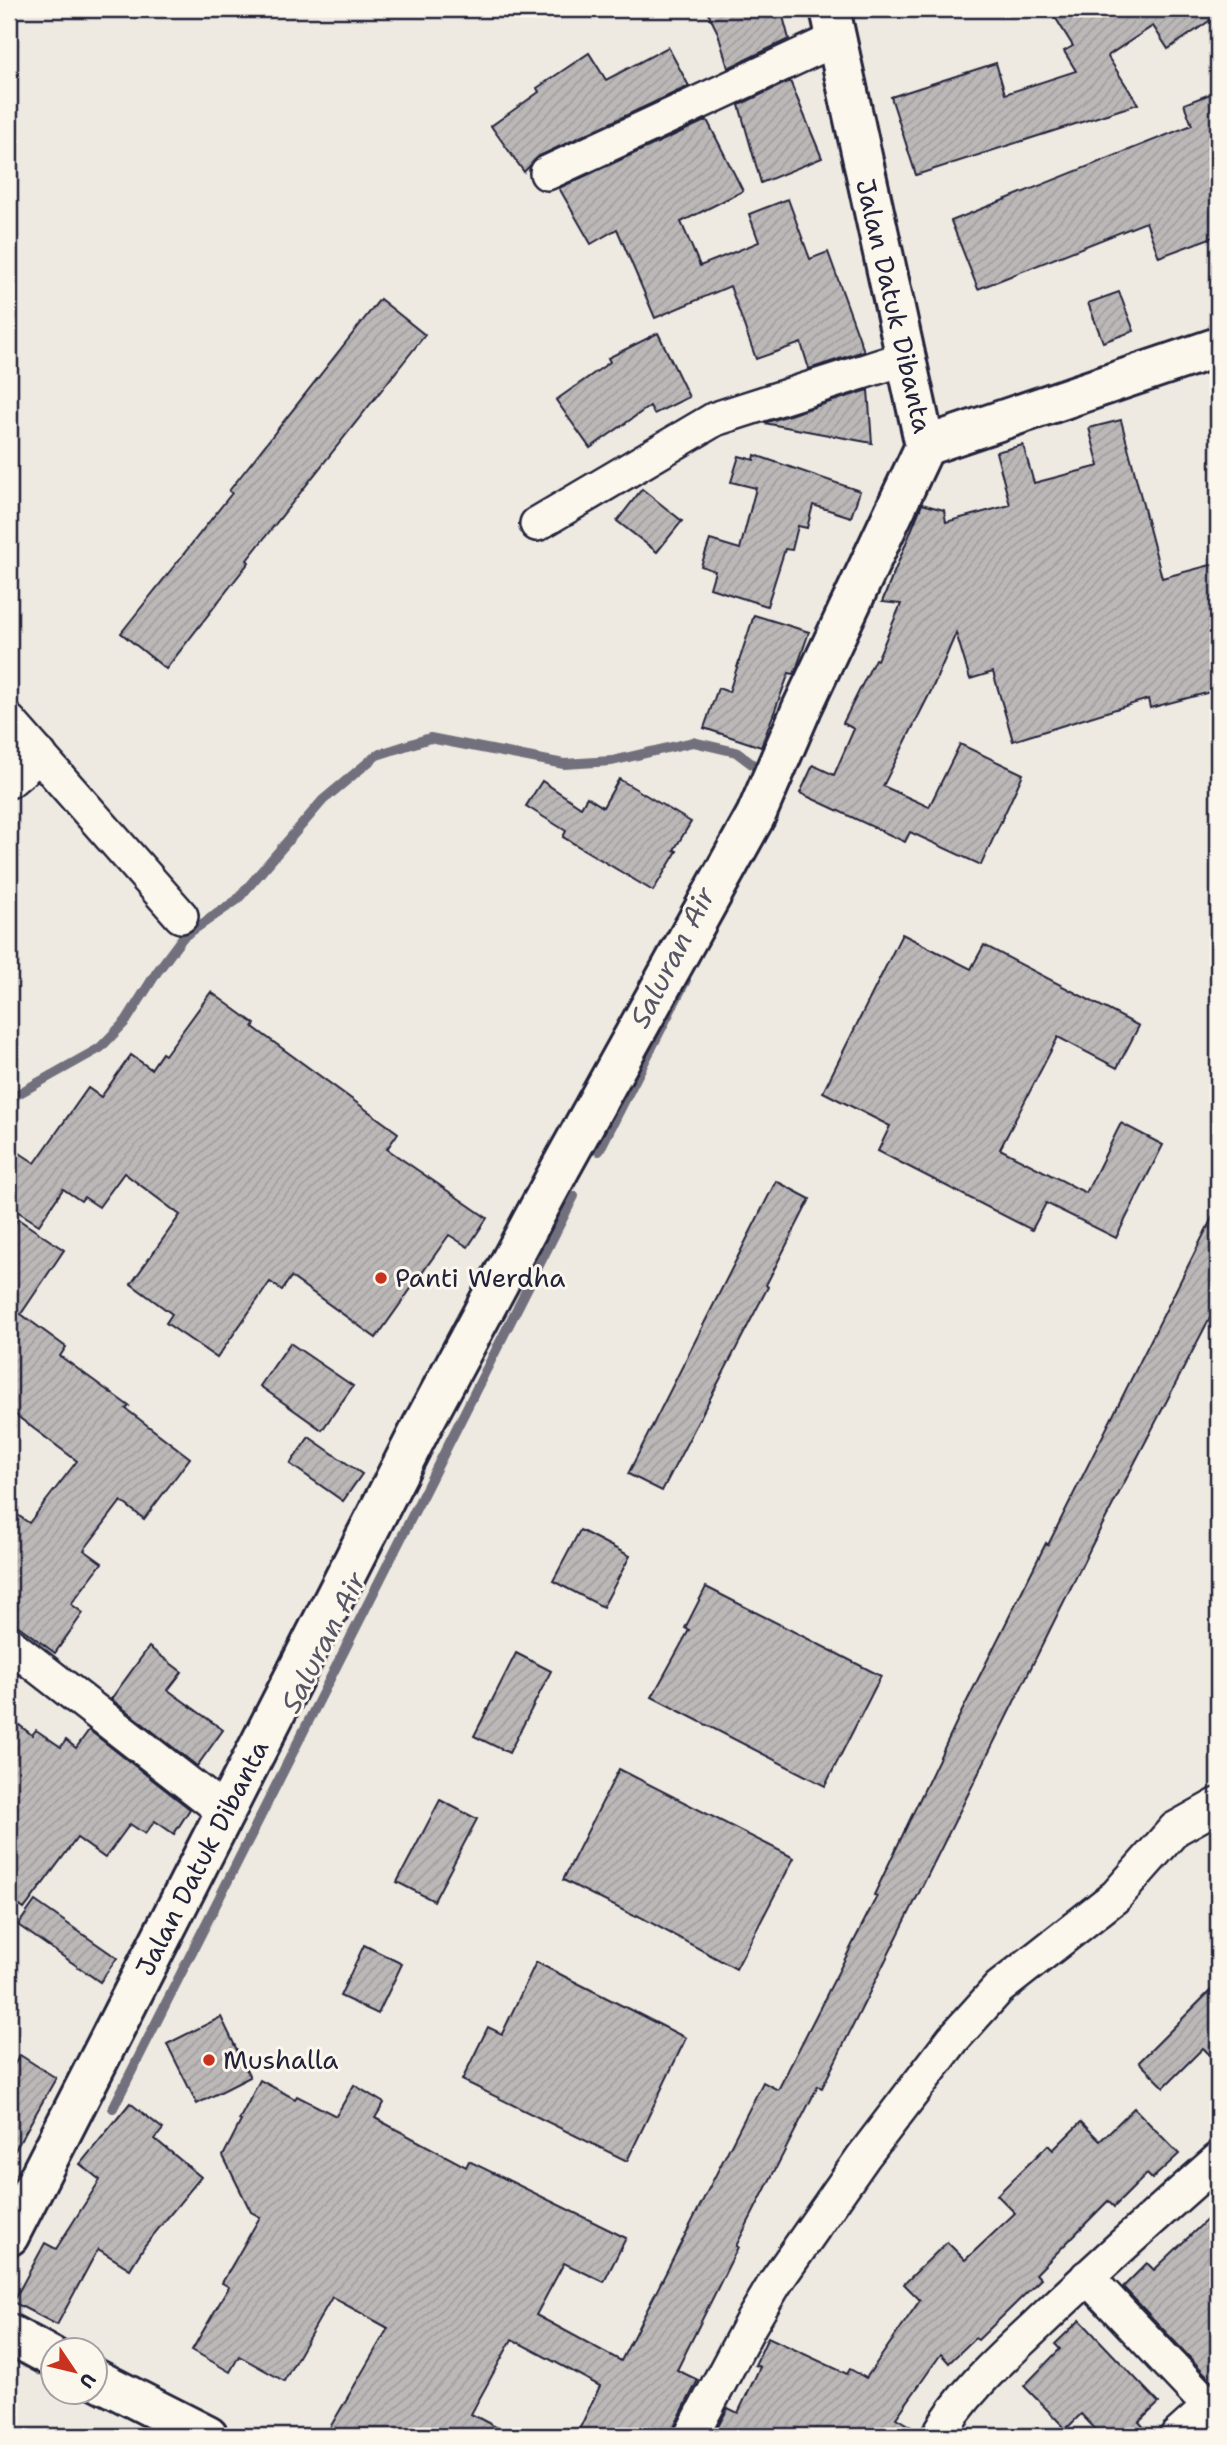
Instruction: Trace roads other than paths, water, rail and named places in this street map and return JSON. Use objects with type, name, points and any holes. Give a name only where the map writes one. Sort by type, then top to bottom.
[{"type":"main road","name":"Jalan Datuk Dibanta","points":[[9,2236],[422,1426],[763,799],[802,708],[925,446],[833,24]]},
{"type":"main road","points":[[925,446],[1218,347]]},
{"type":"main road","points":[[9,2334],[38,2350]]},
{"type":"main road","points":[[108,2385],[208,2436]]},
{"type":"street","points":[[547,173],[833,24]]},
{"type":"street","points":[[537,524],[715,419],[906,358]]},
{"type":"street","points":[[9,721],[181,916]]},
{"type":"street","points":[[9,781],[40,755]]},
{"type":"street","points":[[9,1644],[225,1812]]},
{"type":"street","points":[[691,2436],[775,2283],[863,2157],[953,2039],[999,1988],[1115,1896],[1175,1829],[1218,1805]]},
{"type":"street","points":[[938,2436],[947,2419],[993,2367],[1087,2277],[1218,2160]]},
{"type":"street","points":[[1087,2277],[1214,2403],[1177,2436]]},
{"type":"waterway","points":[[9,1099],[100,1048],[126,1021],[183,937],[237,900],[323,800],[377,755],[430,738],[564,764],[612,761],[693,742],[736,752],[764,773]]},
{"type":"waterway","name":"Saluran Air","points":[[599,1151],[686,980]]},
{"type":"waterway","name":"Saluran Air","points":[[113,2108],[574,1196]]},
{"type":"place","name":"Panti Werdha","points":[[381,1278]]},
{"type":"place","name":"Mushalla","points":[[209,2060]]}]
